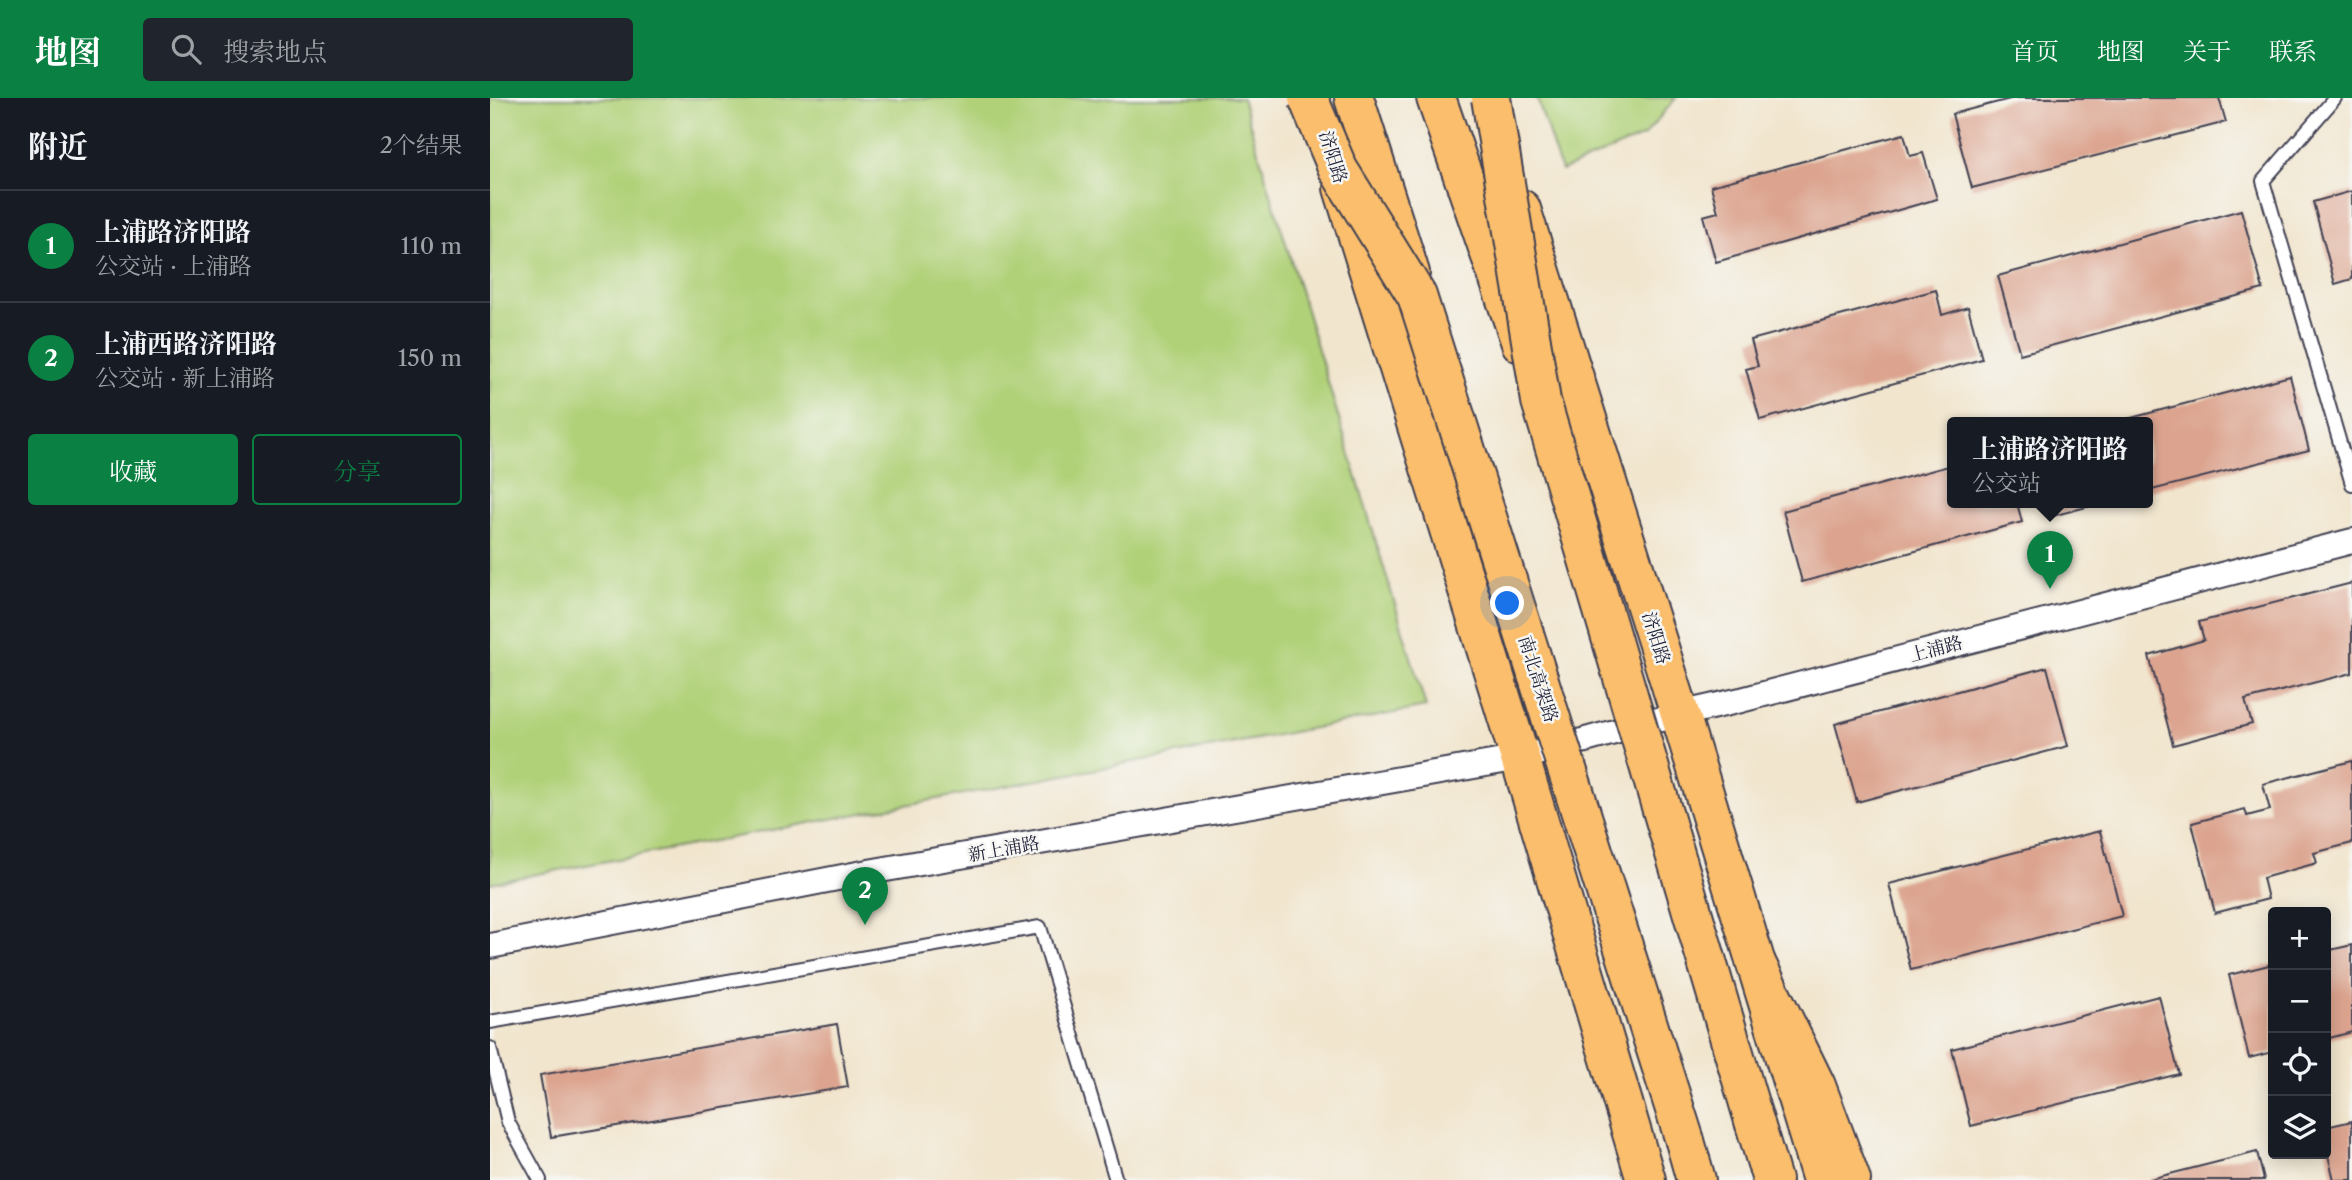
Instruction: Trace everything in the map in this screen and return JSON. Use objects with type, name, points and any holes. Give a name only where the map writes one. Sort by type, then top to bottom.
[{"type":"main road","points":[[1308,98],[1338,169],[1417,296]]},
{"type":"main road","name":"济阳路","points":[[1315,98],[1520,758],[1646,1180]]},
{"type":"main road","name":"南北高架路","points":[[1354,98],[1696,1180]]},
{"type":"main road","points":[[1436,98],[1541,401],[1772,1180]]},
{"type":"main road","points":[[1488,98],[1541,401]]},
{"type":"main road","name":"济阳路","points":[[1488,98],[1822,1180]]},
{"type":"main road","points":[[1756,962],[1816,1086],[1851,1180]]},
{"type":"street","name":"上浦路","points":[[1520,758],[1680,714],[2352,541]]},
{"type":"street","name":"新上浦路","points":[[490,946],[863,873],[1520,758]]},
{"type":"lane","points":[[2335,98],[2263,181],[2352,484]]},
{"type":"lane","points":[[490,1022],[1040,927],[1116,1180]]},
{"type":"lane","points":[[490,1048],[508,1122],[540,1180]]},
{"type":"green space","points":[[490,98],[1242,98],[1426,707],[490,883]]},
{"type":"green space","points":[[1537,98],[1676,98],[1644,136],[1561,171]]},
{"type":"building","points":[[2014,98],[2219,98],[2226,122],[1972,188],[1952,114]]},
{"type":"building","points":[[1904,134],[1910,156],[1923,153],[1937,199],[1716,262],[1703,216],[1718,212],[1711,186]]},
{"type":"building","points":[[2352,191],[2352,279],[2335,284],[2313,202]]},
{"type":"building","points":[[2241,210],[2263,289],[2020,354],[1998,276]]},
{"type":"building","points":[[1936,290],[1942,315],[1968,307],[1982,359],[1760,420],[1746,369],[1758,366],[1751,340]]},
{"type":"building","points":[[2290,376],[2309,450],[2153,490],[2153,417],[2135,417]]},
{"type":"building","points":[[1947,466],[1947,508],[2018,508],[2022,522],[1802,582],[1783,511]]},
{"type":"building","points":[[2054,508],[2083,508],[2056,515]]},
{"type":"building","points":[[2352,583],[2352,673],[2245,700],[2252,724],[2173,745],[2149,656],[2204,640],[2199,622]]},
{"type":"building","points":[[2047,667],[2068,746],[1857,802],[1835,724]]},
{"type":"building","points":[[2352,761],[2352,843],[2314,853],[2317,863],[2263,878],[2268,899],[2215,913],[2192,823],[2245,809],[2247,816],[2270,810],[2263,784]]},
{"type":"building","points":[[2100,831],[2122,916],[1911,970],[1889,884]]},
{"type":"building","points":[[2352,945],[2352,1032],[2331,1038],[2331,970],[2331,950]]},
{"type":"building","points":[[2268,965],[2268,1053],[2249,1058],[2229,975]]},
{"type":"building","points":[[2159,996],[2179,1074],[1971,1126],[1952,1049]]},
{"type":"building","points":[[837,1024],[848,1087],[551,1137],[540,1075]]},
{"type":"building","points":[[2352,1121],[2352,1180],[2334,1180],[2329,1159],[2331,1126]]},
{"type":"building","points":[[2257,1152],[2264,1180],[2150,1180],[2150,1179]]},
{"type":"place","name":"上浦路济阳路","points":[[2050,589]]},
{"type":"place","name":"上浦西路济阳路","points":[[865,925]]}]
